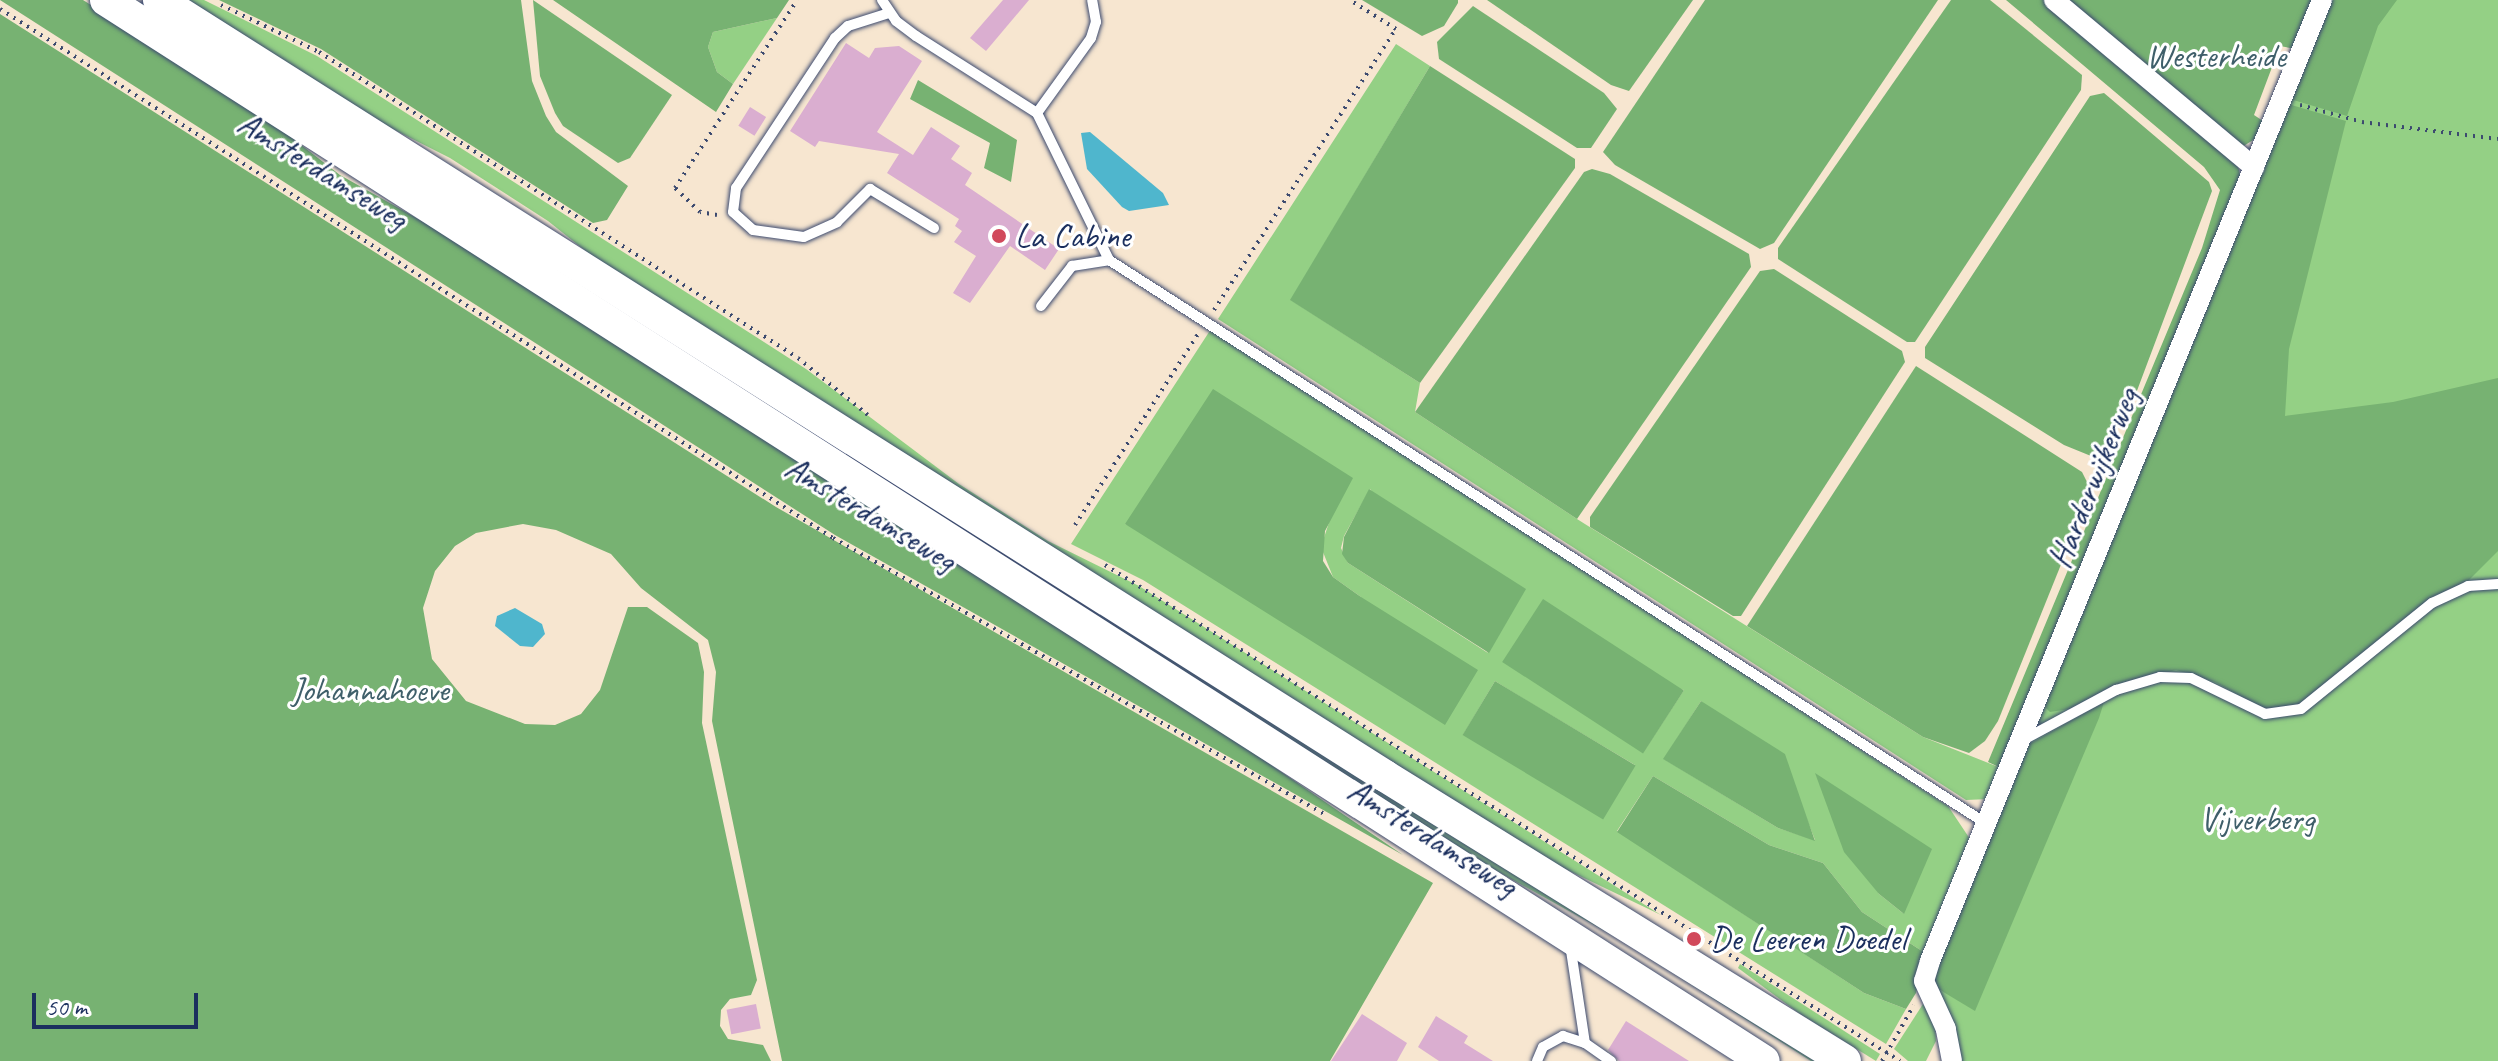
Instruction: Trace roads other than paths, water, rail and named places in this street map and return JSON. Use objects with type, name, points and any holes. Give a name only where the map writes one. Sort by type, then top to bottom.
[{"type":"main road","name":"Amsterdamseweg","points":[[106,0],[1764,1061]]},
{"type":"main road","name":"Amsterdamseweg","points":[[159,0],[1385,776],[1845,1061]]},
{"type":"street","points":[[2054,0],[2254,167]]},
{"type":"street","name":"Harderwijkerweg","points":[[1946,1029],[1924,981],[2322,0]]},
{"type":"street","points":[[1936,1061],[1946,1029]]},
{"type":"street","points":[[1946,1029],[1952,1061]]},
{"type":"lane","points":[[882,0],[889,13],[916,36],[1037,113],[1109,260],[1208,320],[1987,824]]},
{"type":"lane","points":[[1037,113],[1091,38],[1096,22],[1092,0]]},
{"type":"lane","points":[[889,13],[848,26],[835,38],[736,188],[733,212],[753,230],[804,237],[837,222],[870,189],[934,228]]},
{"type":"lane","points":[[1041,306],[1072,266],[1109,260]]},
{"type":"lane","points":[[2020,741],[2116,690],[2160,677],[2191,678],[2265,714],[2301,709],[2432,603],[2468,586],[2498,584]]},
{"type":"lane","points":[[1569,934],[1585,1043]]},
{"type":"lane","points":[[1537,1061],[1553,1039],[1574,1037],[1611,1061]]},
{"type":"water","points":[[1090,132],[1163,193],[1169,205],[1129,211],[1122,207],[1087,169],[1081,133]]},
{"type":"water","points":[[515,608],[542,624],[545,634],[533,647],[520,646],[495,626],[497,616]]},
{"type":"place","name":"La Cabine","points":[[999,236]]},
{"type":"place","name":"De Leeren Doedel","points":[[1694,939]]},
{"type":"park label","name":"Westerheide","points":[[2216,56]]},
{"type":"park label","name":"Johannahoeve","points":[[370,690]]},
{"type":"park label","name":"Vijverberg","points":[[2257,819]]}]
